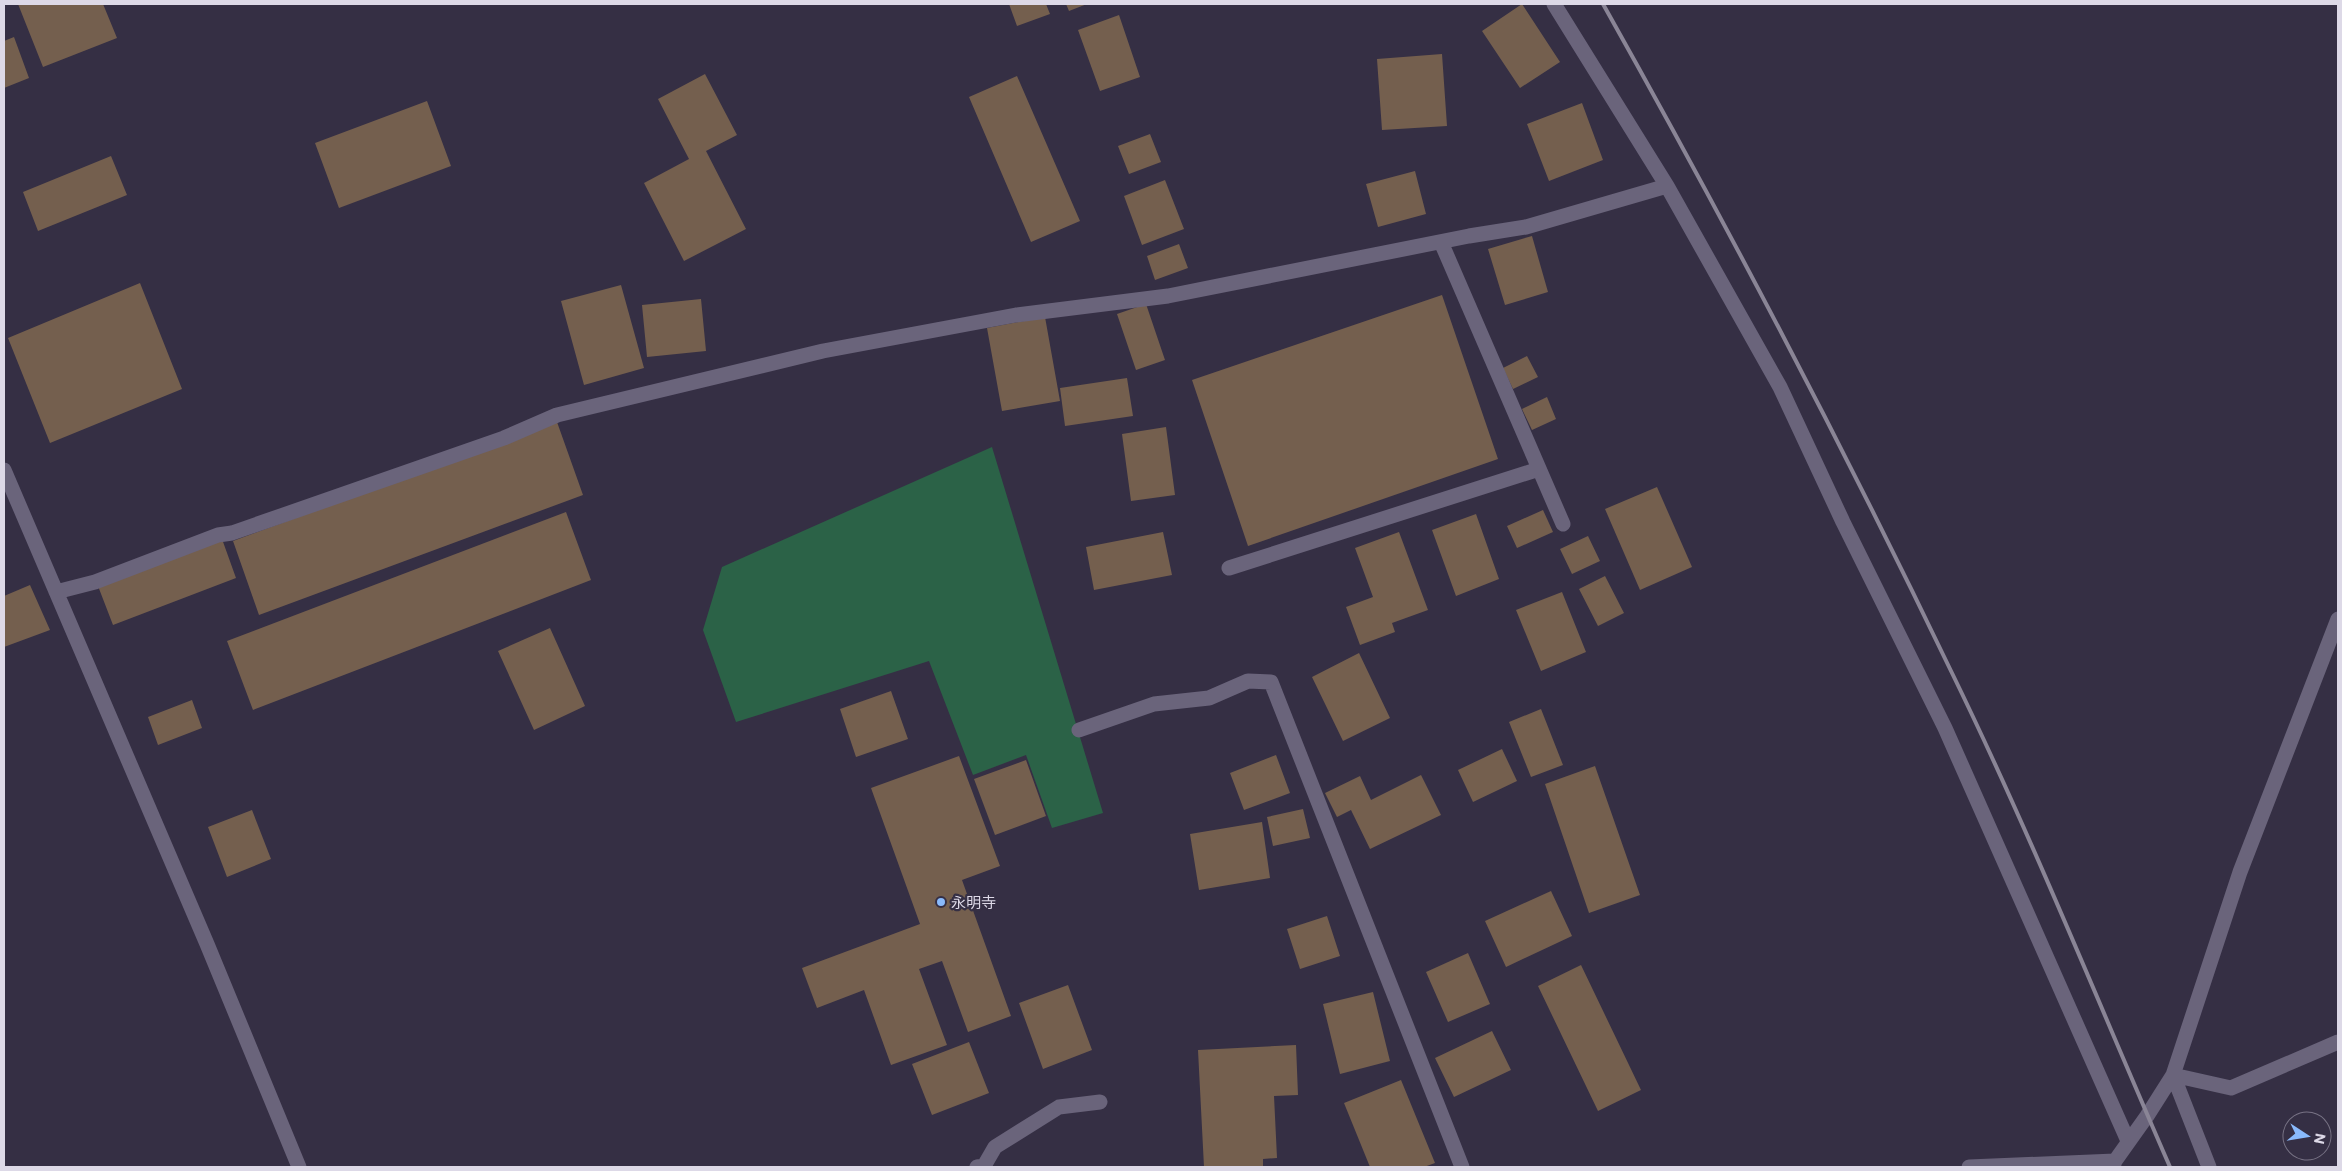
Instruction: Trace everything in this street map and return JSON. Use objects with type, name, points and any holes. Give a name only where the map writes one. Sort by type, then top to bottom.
[{"type":"street","points":[[1554,4],[1667,186],[1780,387],[1843,522],[1945,728],[2128,1141]]},
{"type":"street","points":[[56,592],[95,582],[218,535],[232,533],[467,451],[557,415],[822,351],[1016,315],[1168,296],[1526,227],[1667,186]]},
{"type":"street","points":[[1441,242],[1563,524]]},
{"type":"street","points":[[1229,568],[1539,469]]},
{"type":"street","points":[[4,470],[207,944],[298,1167]]},
{"type":"street","points":[[1969,1167],[2114,1164],[2173,1075],[2240,872],[2338,619]]},
{"type":"street","points":[[1079,730],[1154,704],[1209,698],[1248,681],[1270,682],[1462,1167]]},
{"type":"street","points":[[2173,1075],[2231,1088],[2338,1042]]},
{"type":"street","points":[[2173,1075],[2209,1167]]},
{"type":"street","points":[[977,1167],[984,1166],[995,1147],[1059,1108],[1100,1102]]},
{"type":"green space","points":[[992,447],[1103,813],[1052,828],[1026,755],[973,775],[929,661],[736,722],[703,630],[722,567]]},
{"type":"building","points":[[18,4],[103,4],[117,38],[43,67]]},
{"type":"building","points":[[1009,4],[1046,4],[1050,14],[1017,26]]},
{"type":"building","points":[[1066,4],[1087,4],[1069,11]]},
{"type":"building","points":[[1522,4],[1560,62],[1520,88],[1482,31]]},
{"type":"building","points":[[1119,15],[1140,77],[1100,91],[1078,30]]},
{"type":"building","points":[[14,37],[29,78],[4,88],[4,41]]},
{"type":"building","points":[[1442,54],[1447,126],[1382,130],[1377,59]]},
{"type":"building","points":[[705,74],[737,135],[706,151],[746,229],[684,261],[644,183],[689,159],[658,99]]},
{"type":"building","points":[[1017,76],[1080,221],[1031,242],[969,97]]},
{"type":"building","points":[[427,101],[451,166],[339,208],[315,143]]},
{"type":"building","points":[[1582,103],[1603,160],[1549,181],[1527,124]]},
{"type":"building","points":[[1150,134],[1161,162],[1129,174],[1118,146]]},
{"type":"building","points":[[111,156],[127,195],[38,231],[23,192]]},
{"type":"building","points":[[1415,171],[1426,214],[1378,227],[1366,184]]},
{"type":"building","points":[[1165,180],[1184,229],[1142,245],[1124,196]]},
{"type":"building","points":[[1532,236],[1548,292],[1505,305],[1488,249]]},
{"type":"building","points":[[1179,244],[1188,268],[1155,280],[1147,256]]},
{"type":"building","points":[[140,283],[182,389],[50,443],[8,338]]},
{"type":"building","points":[[621,285],[644,368],[584,385],[561,301]]},
{"type":"building","points":[[1442,295],[1498,459],[1248,546],[1192,380]]},
{"type":"building","points":[[701,299],[706,351],[647,357],[642,305]]},
{"type":"building","points":[[1146,304],[1165,360],[1136,370],[1117,314]]},
{"type":"building","points":[[1045,317],[1060,401],[1002,411],[987,328]]},
{"type":"building","points":[[1527,356],[1538,377],[1513,389],[1503,368]]},
{"type":"building","points":[[1127,378],[1133,416],[1065,426],[1060,388]]},
{"type":"building","points":[[1547,397],[1556,419],[1532,430],[1522,409]]},
{"type":"building","points":[[557,422],[583,495],[259,615],[233,541]]},
{"type":"building","points":[[1166,427],[1175,495],[1131,501],[1122,434]]},
{"type":"building","points":[[1657,487],[1692,567],[1640,590],[1605,509]]},
{"type":"building","points":[[1543,510],[1553,532],[1517,548],[1507,526]]},
{"type":"building","points":[[566,512],[591,580],[253,710],[227,641]]},
{"type":"building","points":[[1476,514],[1499,579],[1456,596],[1432,530]]},
{"type":"building","points":[[1163,532],[1172,575],[1094,590],[1086,547]]},
{"type":"building","points":[[1399,532],[1428,610],[1392,623],[1395,632],[1360,645],[1346,607],[1373,597],[1355,548]]},
{"type":"building","points":[[1588,536],[1600,561],[1572,574],[1560,549]]},
{"type":"building","points":[[222,539],[236,578],[113,625],[98,586]]},
{"type":"building","points":[[1605,576],[1624,613],[1598,626],[1579,589]]},
{"type":"building","points":[[30,585],[50,630],[4,647],[4,596]]},
{"type":"building","points":[[1562,592],[1586,652],[1541,671],[1516,610]]},
{"type":"building","points":[[550,628],[585,706],[534,730],[498,651]]},
{"type":"building","points":[[1359,653],[1390,718],[1343,741],[1312,677]]},
{"type":"building","points":[[891,691],[908,739],[856,757],[840,709]]},
{"type":"building","points":[[192,700],[202,728],[158,745],[148,717]]},
{"type":"building","points":[[1541,709],[1563,765],[1531,777],[1509,722]]},
{"type":"building","points":[[1502,749],[1517,781],[1473,802],[1458,770]]},
{"type":"building","points":[[1276,755],[1290,793],[1244,810],[1230,773]]},
{"type":"building","name":"永明寺","points":[[959,756],[1000,866],[962,880],[1011,1016],[968,1032],[942,961],[919,969],[947,1045],[891,1065],[864,990],[817,1008],[802,968],[920,924],[871,788]]},
{"type":"building","points":[[1026,760],[1046,816],[995,835],[974,779]]},
{"type":"building","points":[[1595,766],[1640,895],[1589,913],[1545,784]]},
{"type":"building","points":[[1421,775],[1441,815],[1370,849],[1351,810],[1337,817],[1325,793],[1360,776],[1371,800]]},
{"type":"building","points":[[1303,809],[1310,838],[1273,846],[1267,817]]},
{"type":"building","points":[[252,810],[271,859],[227,877],[208,827]]},
{"type":"building","points":[[1262,822],[1270,878],[1199,890],[1190,834]]},
{"type":"building","points":[[1551,891],[1572,936],[1506,967],[1485,921]]},
{"type":"building","points":[[1327,916],[1340,956],[1300,969],[1287,929]]},
{"type":"building","points":[[1468,953],[1490,1004],[1448,1022],[1426,972]]},
{"type":"building","points":[[1581,965],[1641,1090],[1598,1111],[1538,986]]},
{"type":"building","points":[[1068,985],[1092,1050],[1043,1069],[1019,1003]]},
{"type":"building","points":[[1373,992],[1390,1061],[1340,1074],[1323,1004]]},
{"type":"building","points":[[1492,1031],[1511,1070],[1454,1097],[1435,1058]]},
{"type":"building","points":[[969,1042],[989,1093],[932,1115],[912,1064]]},
{"type":"building","points":[[1296,1045],[1298,1095],[1274,1096],[1277,1158],[1263,1159],[1263,1167],[1204,1167],[1198,1050]]},
{"type":"building","points":[[1401,1080],[1435,1163],[1424,1167],[1370,1167],[1344,1103]]},
{"type":"railway","points":[[1603,4],[1783,336],[1911,588],[2009,795],[2170,1167]]},
{"type":"place","name":"永明寺","points":[[941,902]]}]
